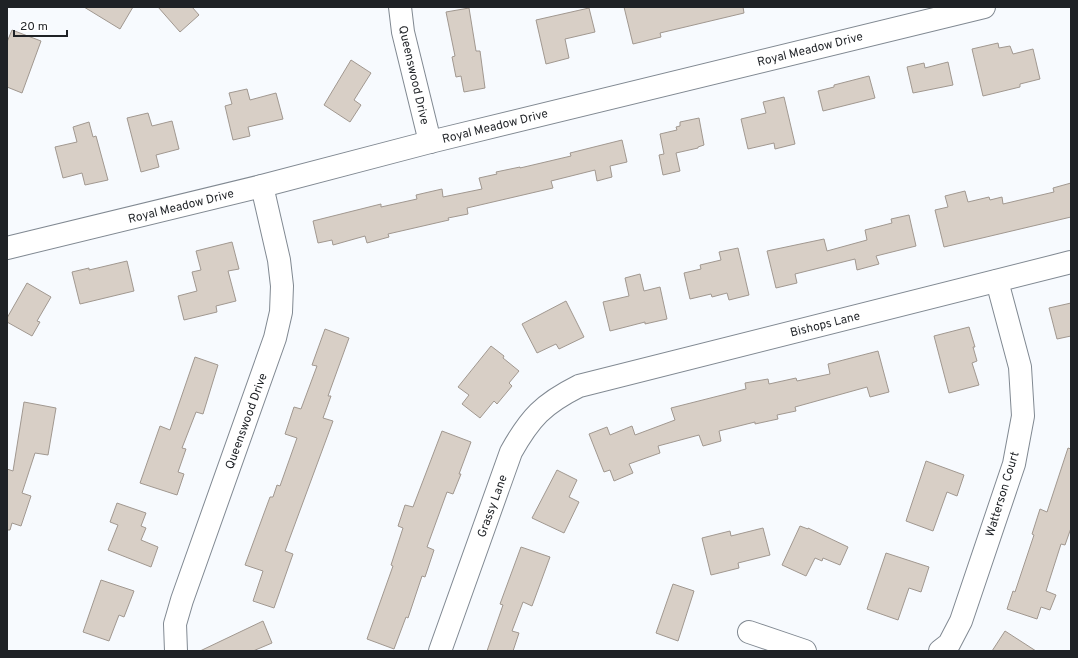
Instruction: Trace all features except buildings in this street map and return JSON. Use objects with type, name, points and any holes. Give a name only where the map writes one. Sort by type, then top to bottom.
[{"type":"street","name":"Queenswood Drive","points":[[400,7],[403,32],[430,142]]},
{"type":"street","name":"Royal Meadow Drive","points":[[7,248],[262,186],[430,142],[984,7]]},
{"type":"street","name":"Queenswood Drive","points":[[176,651],[175,624],[182,600],[275,338],[280,316],[282,286],[280,268],[262,186]]},
{"type":"street","name":"Bishops Lane","points":[[579,386],[1071,262]]},
{"type":"street","name":"Watterson Court","points":[[940,651],[949,644],[961,621],[1014,464],[1023,416],[1020,367],[997,281]]},
{"type":"street","name":"Grassy Lane","points":[[440,651],[511,452],[523,431],[539,411],[557,398],[579,386]]},
{"type":"street","points":[[749,632],[805,651]]}]
